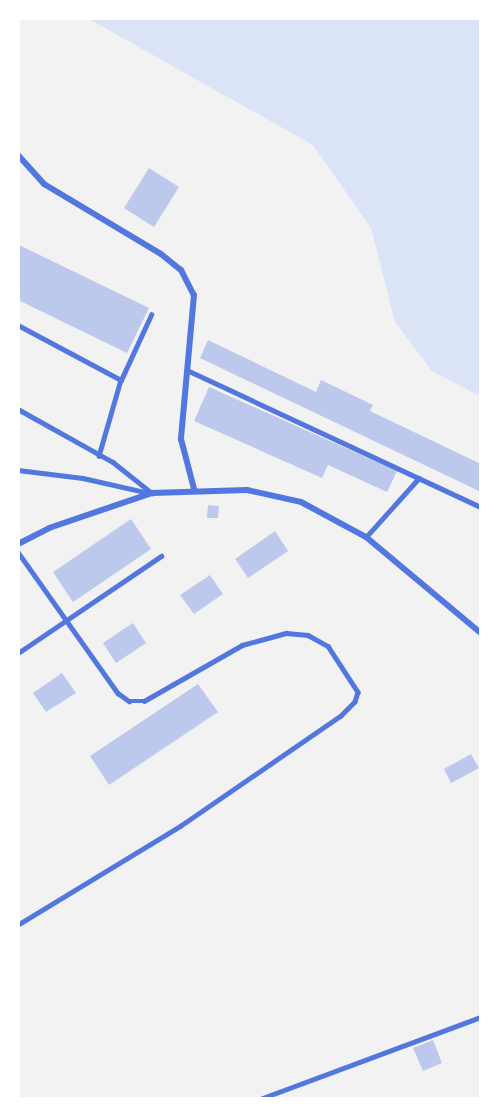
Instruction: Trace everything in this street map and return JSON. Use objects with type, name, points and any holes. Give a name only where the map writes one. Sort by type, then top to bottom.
[{"type":"street","points":[[18,155],[44,184],[161,254],[181,270],[194,295],[181,439],[194,489]]},
{"type":"street","points":[[18,544],[49,528],[152,493],[194,489],[247,490],[302,502],[366,537],[481,633]]},
{"type":"lane","points":[[99,456],[121,380],[151,315]]},
{"type":"lane","points":[[18,325],[121,380]]},
{"type":"lane","points":[[187,370],[481,507]]},
{"type":"lane","points":[[18,409],[99,456],[152,493]]},
{"type":"lane","points":[[18,470],[83,478],[152,493]]},
{"type":"lane","points":[[366,537],[419,478]]},
{"type":"lane","points":[[18,552],[118,693],[129,701],[144,700],[242,645],[286,633],[308,635],[328,646],[358,692],[355,702],[341,716],[181,826],[18,925]]},
{"type":"lane","points":[[18,653],[161,556]]},
{"type":"lane","points":[[260,1099],[481,1017]]},
{"type":"shaded area","points":[[87,18],[481,18],[481,397],[432,371],[395,322],[371,228],[313,145]]},
{"type":"building","points":[[149,168],[179,187],[154,227],[124,208]]},
{"type":"building","points":[[19,245],[149,308],[127,353],[18,300]]},
{"type":"building","points":[[208,340],[316,392],[321,380],[373,405],[370,411],[481,464],[481,492],[200,358]]},
{"type":"building","points":[[209,387],[397,471],[387,492],[328,465],[322,478],[194,421]]},
{"type":"building","points":[[208,505],[219,506],[218,518],[207,518]]},
{"type":"building","points":[[131,519],[151,549],[73,602],[53,572]]},
{"type":"building","points":[[275,531],[288,551],[248,578],[235,559]]},
{"type":"building","points":[[210,575],[223,594],[194,614],[180,595]]},
{"type":"building","points":[[133,623],[146,643],[116,663],[103,643]]},
{"type":"building","points":[[62,673],[76,693],[46,712],[33,693]]},
{"type":"building","points":[[198,684],[218,712],[109,785],[90,756]]},
{"type":"building","points":[[471,754],[479,768],[451,783],[444,769]]},
{"type":"building","points":[[433,1040],[442,1063],[423,1071],[413,1048]]}]
